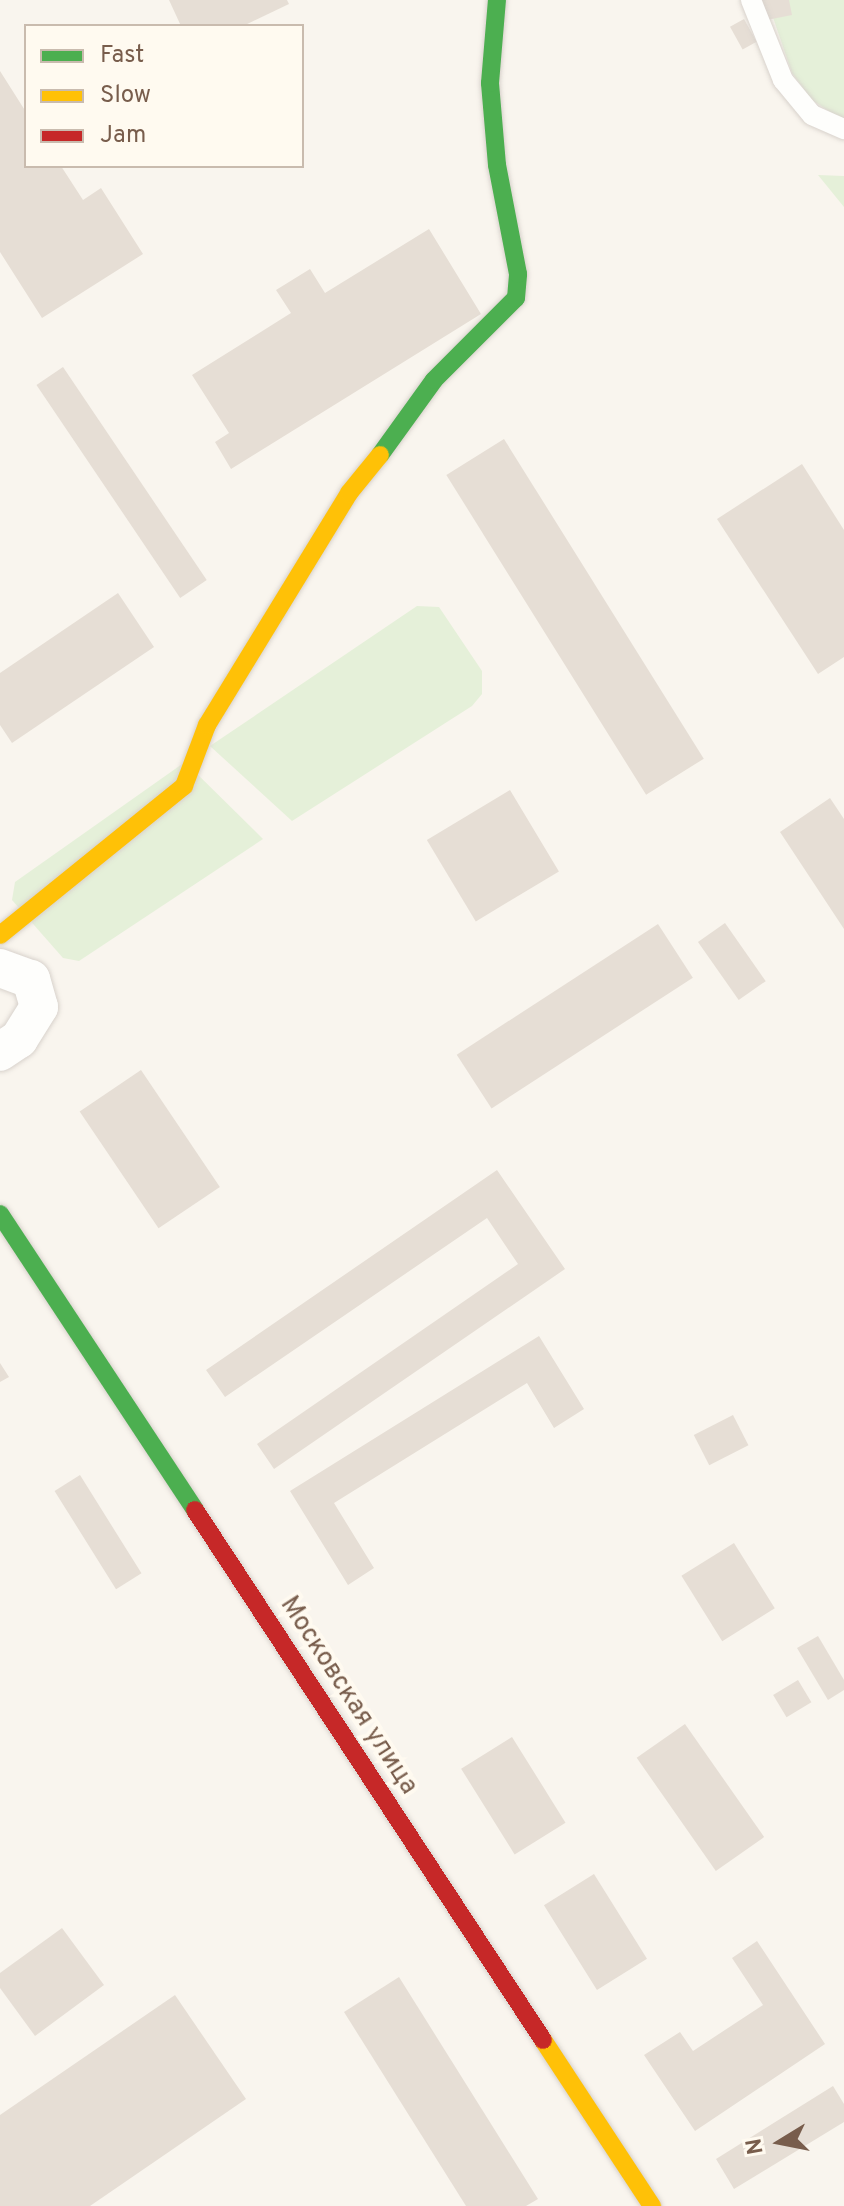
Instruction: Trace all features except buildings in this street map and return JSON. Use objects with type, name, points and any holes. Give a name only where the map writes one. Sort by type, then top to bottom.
[{"type":"street","points":[[0,935],[184,786],[207,725],[349,493],[411,418],[434,380],[516,298],[518,274],[497,165],[490,83],[497,0]]},
{"type":"street","points":[[0,968],[31,979],[39,1007],[19,1039],[0,1052]]},
{"type":"street","name":"Московская улица","points":[[0,1214],[652,2206]]},
{"type":"lane","points":[[751,0],[760,32],[799,102],[822,123],[844,129]]},
{"type":"green space","points":[[767,0],[844,0],[844,121],[812,100],[792,73]]},
{"type":"green space","points":[[818,175],[844,176],[844,207]]},
{"type":"green space","points":[[417,606],[439,607],[482,671],[482,694],[472,706],[292,821],[210,746]]},
{"type":"green space","points":[[185,762],[263,839],[79,961],[63,958],[12,900],[15,882]]},
{"type":"traffic: fast","points":[[380,455],[434,380],[516,298],[518,274],[497,165],[490,83],[497,0]]},
{"type":"traffic: fast","points":[[0,1214],[195,1510]]},
{"type":"traffic: slow","points":[[0,935],[184,786],[207,725],[349,493],[380,455]]},
{"type":"traffic: slow","points":[[543,2040],[652,2206]]},
{"type":"traffic: jam","points":[[195,1510],[543,2040]]}]
